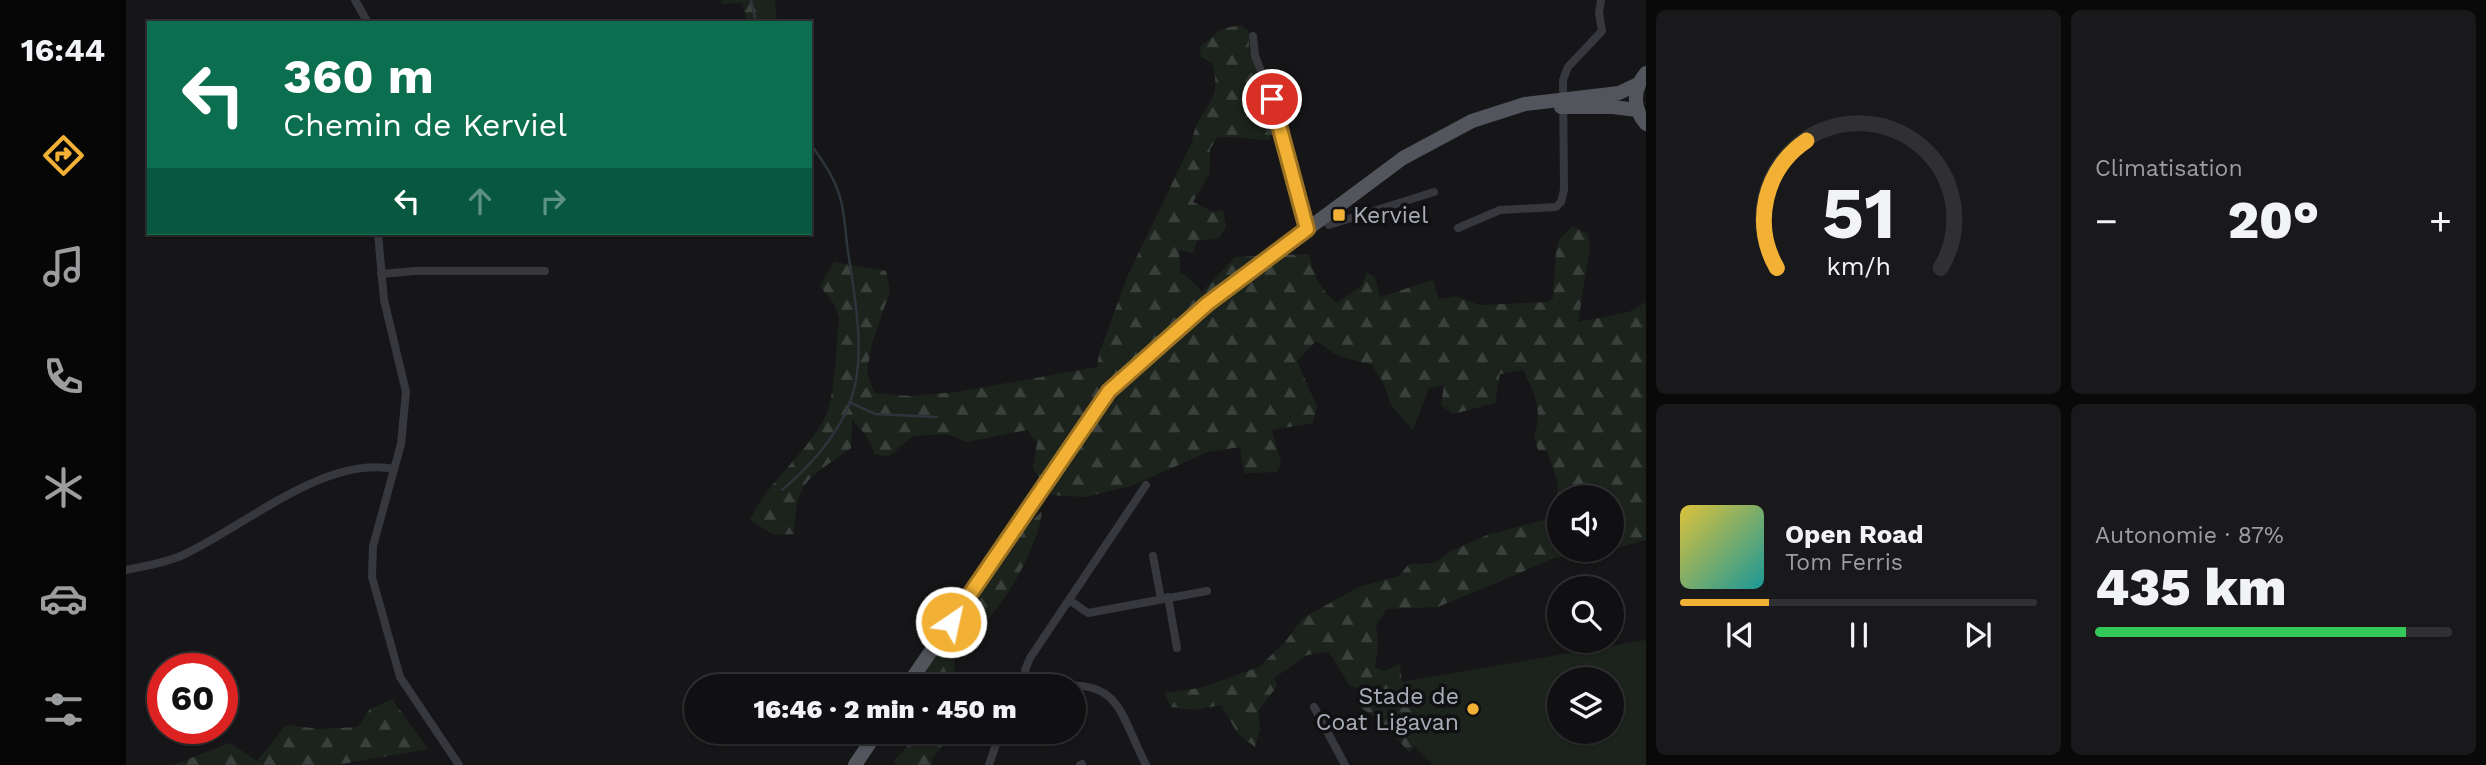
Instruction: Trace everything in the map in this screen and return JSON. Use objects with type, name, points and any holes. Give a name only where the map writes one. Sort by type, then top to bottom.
[{"type":"main road","points":[[915,674],[1109,391],[1207,304],[1403,158],[1444,135],[1562,102],[1619,93],[1642,79]]},
{"type":"main road","points":[[1642,79],[1637,110],[1646,124]]},
{"type":"main road","points":[[1562,102],[1637,110]]},
{"type":"main road","points":[[855,765],[869,744]]},
{"type":"street","points":[[355,0],[367,21]]},
{"type":"street","points":[[1458,228],[1500,210],[1556,207],[1561,202],[1564,150],[1563,80],[1568,67],[1602,31],[1599,13],[1601,0]]},
{"type":"street","points":[[1253,36],[1255,56],[1278,113],[1307,229]]},
{"type":"street","points":[[1323,217],[1329,225],[1434,192]]},
{"type":"street","points":[[378,235],[381,274],[407,392],[404,428],[373,546],[372,577],[400,677],[459,765]]},
{"type":"street","points":[[381,274],[415,271],[545,271]]},
{"type":"street","points":[[126,570],[185,554],[279,502],[343,471],[362,467],[394,469]]},
{"type":"street","points":[[1025,674],[1027,664],[1146,485]]},
{"type":"street","points":[[1153,556],[1177,648]]},
{"type":"street","points":[[1069,600],[1088,613],[1207,591]]},
{"type":"street","points":[[1086,684],[1109,696],[1121,712],[1146,765]]},
{"type":"street","points":[[1314,706],[1345,765]]},
{"type":"street","points":[[989,765],[996,744]]},
{"type":"green space","points":[[721,0],[775,0],[777,21],[747,21],[742,3],[721,4]]},
{"type":"green space","points":[[1241,25],[1249,31],[1249,50],[1276,128],[1269,140],[1217,138],[1210,149],[1210,173],[1193,202],[1213,212],[1223,210],[1226,227],[1219,238],[1197,241],[1193,253],[1179,250],[1180,273],[1188,277],[1202,292],[1235,257],[1309,254],[1318,281],[1337,303],[1362,285],[1367,272],[1375,277],[1380,297],[1433,280],[1439,299],[1455,296],[1479,305],[1548,302],[1553,298],[1559,240],[1572,226],[1588,234],[1590,248],[1578,322],[1629,312],[1646,302],[1646,540],[1624,546],[1624,485],[1558,485],[1547,451],[1538,450],[1534,435],[1538,410],[1523,370],[1500,374],[1495,403],[1453,414],[1441,405],[1444,385],[1429,388],[1413,430],[1391,405],[1383,382],[1372,365],[1338,356],[1316,341],[1297,361],[1317,407],[1313,423],[1272,430],[1281,463],[1277,472],[1244,473],[1240,447],[1208,452],[1131,486],[1085,497],[1051,495],[1033,468],[1037,443],[1027,430],[967,442],[946,434],[913,436],[888,457],[875,454],[866,435],[852,420],[851,448],[815,474],[802,490],[795,515],[794,534],[774,535],[750,520],[767,492],[809,443],[826,415],[834,381],[839,318],[834,304],[820,286],[834,262],[886,271],[890,291],[872,343],[867,371],[874,393],[909,396],[957,392],[1097,367],[1099,354],[1128,275],[1192,142],[1199,121],[1213,97],[1215,77],[1212,63],[1201,57],[1200,47],[1221,29]]},
{"type":"green space","points":[[1042,511],[1031,550],[1021,570],[997,609],[955,656],[954,674],[920,674],[1010,542]]},
{"type":"green space","points":[[1547,519],[1547,561],[1438,607],[1387,609],[1376,625],[1378,647],[1375,668],[1385,671],[1400,664],[1402,682],[1424,725],[1410,753],[1381,721],[1358,706],[1359,689],[1349,685],[1329,652],[1307,655],[1274,678],[1277,686],[1258,711],[1260,729],[1255,747],[1238,734],[1221,705],[1196,710],[1171,707],[1164,693],[1200,688],[1259,667],[1285,642],[1303,618],[1359,587],[1399,576],[1409,564],[1435,563],[1449,552],[1487,535]]},
{"type":"green space","name":"Stade de Coat Ligavan","points":[[1646,640],[1646,765],[1433,765],[1408,740],[1370,687],[1570,653],[1624,653],[1624,644]]},
{"type":"green space","points":[[392,699],[428,749],[336,765],[173,765],[227,744],[257,761],[286,725],[319,729],[358,727],[370,709]]},
{"type":"green space","points":[[909,744],[944,744],[932,758],[932,765],[898,765],[894,761]]},
{"type":"waterway","points":[[751,0],[756,21]]},
{"type":"waterway","points":[[782,490],[801,473],[833,434],[846,412],[857,375],[857,315],[841,202],[830,174],[812,146]]},
{"type":"waterway","points":[[849,402],[875,414],[937,417]]},
{"type":"place","name":"Kerviel","points":[[1339,215]]},
{"type":"place","name":"Stade de Coat Ligavan","points":[[1473,709]]},
{"type":"route","points":[[951,622],[1109,391],[1207,304],[1307,229],[1290,156],[1272,99]]}]
